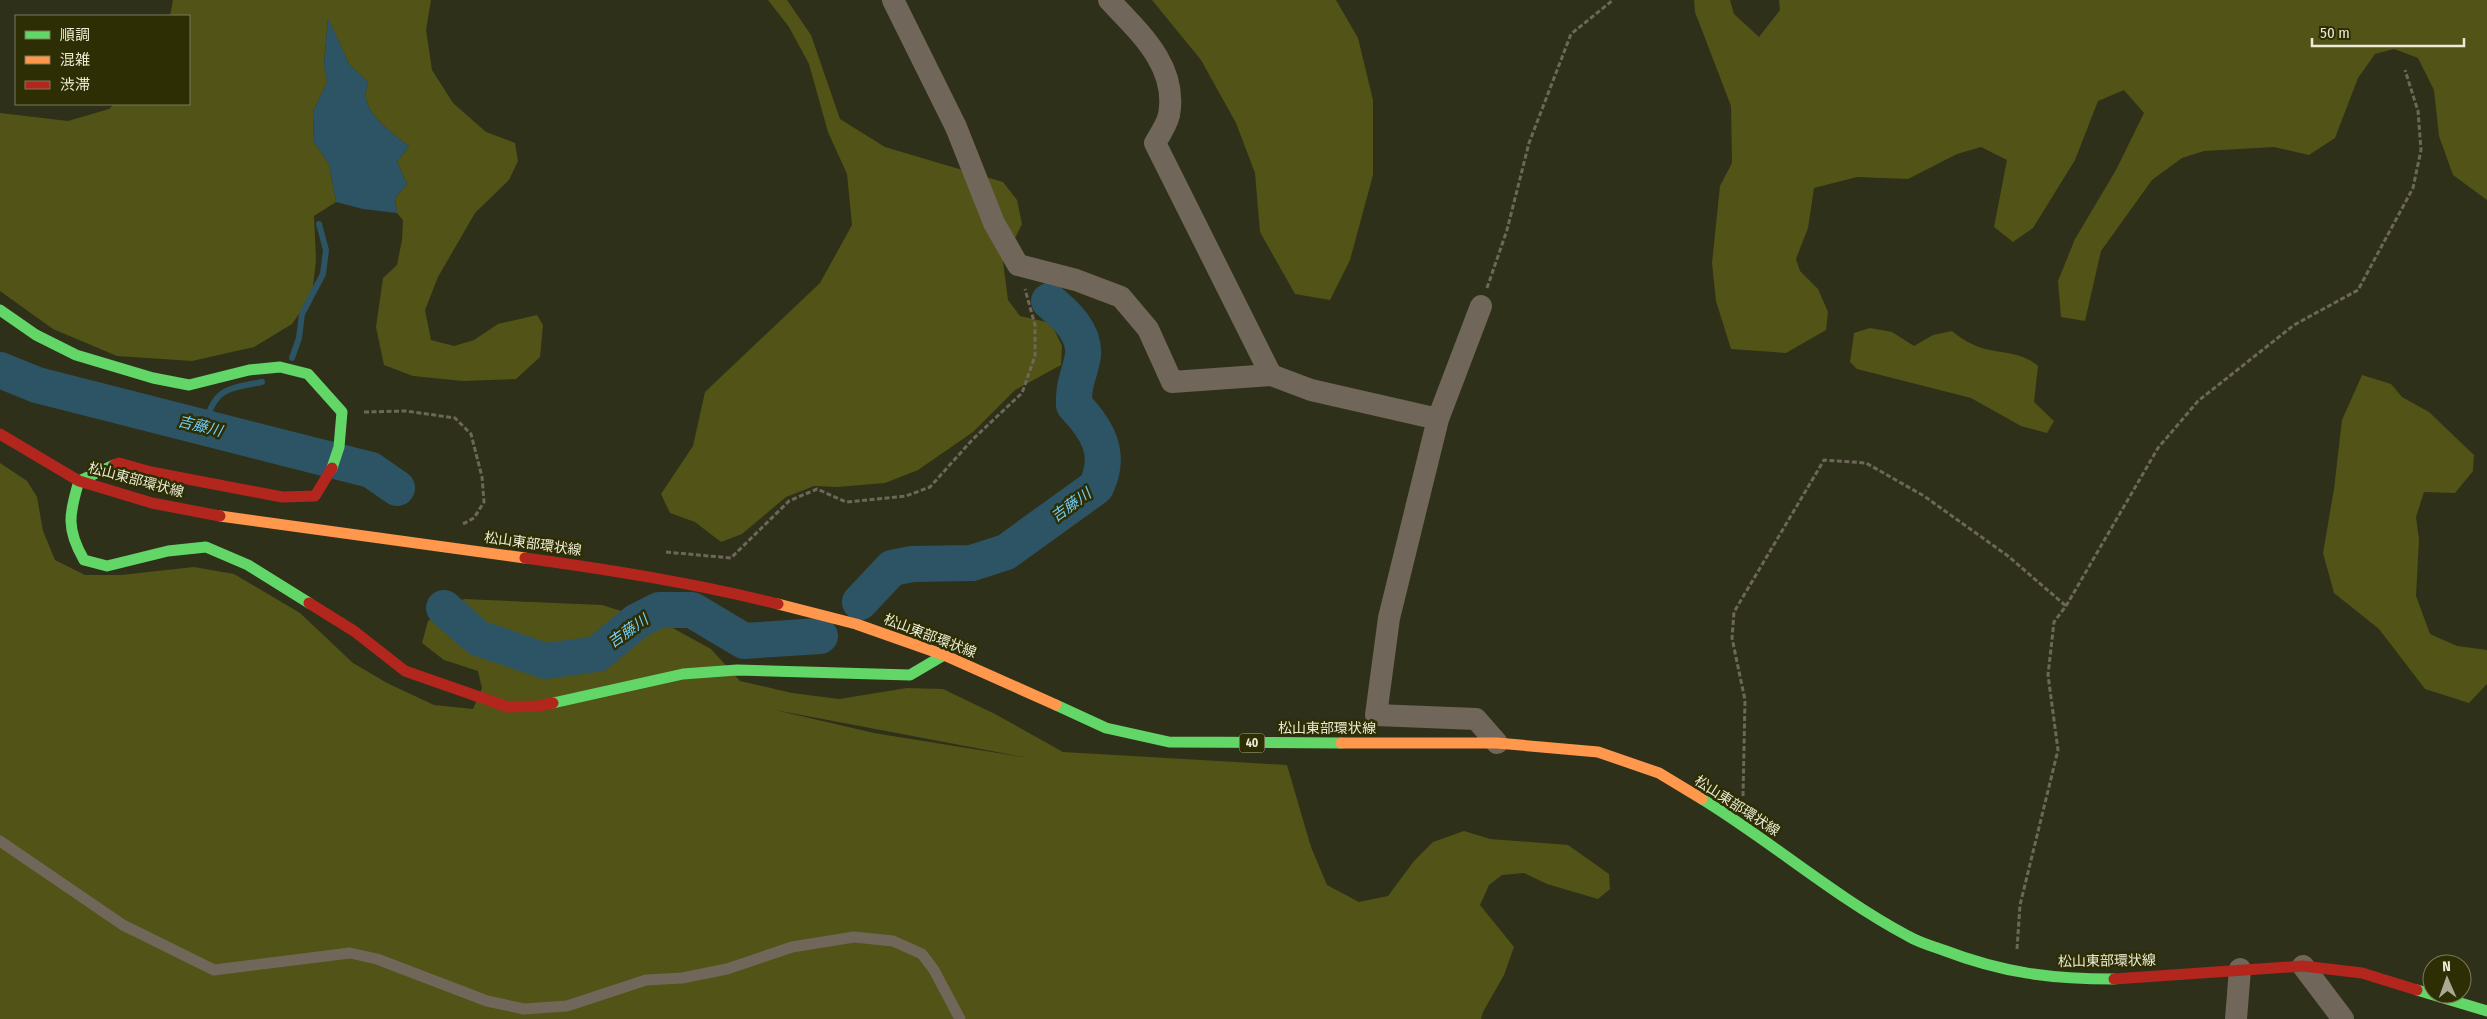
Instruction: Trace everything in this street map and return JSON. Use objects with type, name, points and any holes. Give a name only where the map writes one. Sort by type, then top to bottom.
[{"type":"main road","points":[[0,310],[36,335],[76,354],[153,378],[189,385],[248,370],[280,367],[308,374],[342,412],[342,440],[330,476],[316,496],[282,496],[151,472],[119,463],[79,481],[69,513],[71,538],[84,560],[107,566],[168,551],[206,547],[248,565],[354,631],[405,671],[508,707],[538,706],[683,674],[738,670],[910,675],[944,656]]},
{"type":"main road","name":"松山東部環状線","points":[[0,434],[79,481],[152,503],[202,512],[661,578],[722,590],[856,624],[944,656],[1106,728],[1169,742],[1497,743],[1598,752],[1659,773],[1740,823],[1855,904],[1909,937],[1964,958],[2016,972],[2063,979],[2119,979],[2303,966],[2362,973],[2487,1010]]},
{"type":"street","points":[[892,0],[956,127],[994,223],[1018,265],[1076,280],[1121,297],[1148,329],[1172,382],[1271,375],[1311,390],[1438,419]]},
{"type":"street","points":[[1109,0],[1137,28],[1153,49],[1166,71],[1169,116],[1155,143],[1271,375]]},
{"type":"street","points":[[1481,306],[1438,419],[1389,618],[1376,715],[1476,719],[1497,743]]},
{"type":"street","points":[[2303,966],[2343,1019]]},
{"type":"street","points":[[2236,1019],[2240,969]]},
{"type":"lane","points":[[0,841],[123,925],[214,970],[350,953],[377,959],[488,1001],[524,1009],[567,1006],[646,980],[682,978],[727,970],[792,947],[854,937],[893,941],[922,954],[934,970],[960,1019]]},
{"type":"path","points":[[1481,306],[1507,230],[1529,143],[1571,34],[1613,0]]},
{"type":"path","points":[[2016,972],[2020,905],[2058,750],[2048,674],[2054,622],[2066,606],[2158,448],[2198,401],[2294,325],[2358,290],[2413,188],[2421,150],[2418,111],[2405,70]]},
{"type":"path","points":[[662,552],[731,558],[789,501],[817,489],[846,502],[906,496],[930,487],[973,440],[1022,393],[1035,356],[1035,325],[1018,265]]},
{"type":"path","points":[[342,412],[406,411],[455,418],[471,434],[482,477],[484,502],[474,518]]},
{"type":"path","points":[[1740,823],[1744,779],[1745,700],[1732,638],[1734,612],[1824,460],[1866,463],[1924,496],[2008,556],[2066,606]]},
{"type":"shaded area","points":[[173,0],[431,0],[426,30],[432,70],[453,103],[486,132],[515,143],[518,161],[509,180],[475,213],[438,277],[425,310],[431,340],[454,346],[474,340],[498,324],[537,315],[543,325],[540,357],[516,379],[463,381],[413,376],[384,365],[376,327],[383,278],[397,265],[402,240],[403,220],[397,213],[395,198],[407,184],[397,162],[409,146],[383,125],[371,111],[366,96],[368,82],[349,64],[328,19],[324,63],[327,82],[313,112],[314,142],[329,164],[336,202],[314,216],[316,260],[312,295],[292,324],[254,347],[192,361],[117,356],[53,329],[0,291],[0,113],[68,121],[109,109],[113,105],[190,105],[190,15],[170,15]]},
{"type":"shaded area","points":[[768,0],[787,0],[811,35],[840,119],[885,147],[1003,182],[1017,200],[1022,224],[1003,262],[1008,300],[1020,316],[1051,323],[1062,346],[1061,365],[1015,390],[973,432],[918,470],[885,483],[837,487],[814,486],[786,497],[742,534],[721,542],[695,522],[670,513],[661,494],[693,446],[705,392],[820,283],[852,225],[847,174],[828,132],[809,64],[789,27]]},
{"type":"shaded area","points":[[1152,0],[1336,0],[1358,38],[1373,100],[1373,175],[1350,260],[1330,300],[1295,294],[1260,232],[1255,173],[1236,123],[1201,60]]},
{"type":"shaded area","points":[[1694,0],[1730,0],[1734,14],[1759,37],[1780,10],[1779,0],[2487,0],[2487,200],[2453,175],[2439,136],[2434,90],[2418,58],[2394,49],[2375,54],[2358,78],[2335,138],[2309,155],[2274,147],[2204,151],[2182,158],[2152,180],[2101,251],[2085,321],[2061,317],[2058,281],[2075,239],[2116,170],[2144,113],[2124,90],[2098,101],[2075,160],[2033,228],[2013,242],[1994,227],[2007,160],[1981,147],[1957,154],[1908,179],[1857,177],[1814,188],[1808,228],[1796,259],[1800,271],[1818,289],[1828,312],[1826,330],[1786,353],[1731,349],[1716,301],[1712,263],[1720,186],[1732,163],[1731,106],[1695,12]]},
{"type":"shaded area","points":[[1870,328],[1892,332],[1914,346],[1933,335],[1952,331],[1959,337],[1980,347],[2014,354],[2031,361],[2038,366],[2034,402],[2054,421],[2047,433],[2021,426],[1971,398],[1857,369],[1850,362],[1854,333]]},
{"type":"shaded area","points":[[2362,375],[2391,384],[2402,397],[2429,412],[2474,455],[2473,471],[2455,493],[2424,492],[2416,517],[2419,540],[2416,596],[2430,634],[2457,646],[2487,650],[2487,684],[2469,703],[2425,689],[2379,629],[2334,593],[2323,553],[2334,489],[2342,420]]},
{"type":"shaded area","points":[[0,463],[27,481],[37,497],[43,531],[55,560],[85,575],[121,575],[194,567],[234,574],[300,613],[353,663],[387,683],[434,705],[473,709],[482,688],[478,671],[444,660],[422,643],[428,621],[464,599],[602,605],[669,626],[711,649],[740,681],[792,693],[839,699],[907,688],[943,689],[995,714],[1063,752],[1287,765],[1311,847],[1327,885],[1359,902],[1388,896],[1414,861],[1433,842],[1464,831],[1490,839],[1568,845],[1609,874],[1610,889],[1598,899],[1547,884],[1524,873],[1502,875],[1489,885],[1480,905],[1514,947],[1504,975],[1481,1019],[0,1019]],"holes":[[[775,710],[1029,758],[874,733]]]},
{"type":"water","points":[[328,18],[349,64],[368,82],[366,96],[371,111],[383,125],[409,146],[397,162],[407,184],[395,198],[397,213],[363,209],[336,202],[329,164],[314,142],[313,112],[327,82],[324,64]]},
{"type":"waterway","points":[[292,358],[299,338],[302,314],[323,274],[326,250],[319,224]]},
{"type":"waterway","name":"吉藤川","points":[[860,602],[892,568],[912,564],[972,563],[1006,552],[1096,487],[1103,464],[1100,443],[1090,424],[1074,405],[1076,384],[1083,355],[1081,339],[1073,324],[1049,301]]},
{"type":"waterway","name":"吉藤川","points":[[0,370],[37,385],[371,470],[397,488]]},
{"type":"waterway","points":[[204,428],[212,405],[223,393],[230,389],[262,382]]},
{"type":"waterway","name":"吉藤川","points":[[444,608],[478,638],[546,661],[597,654],[637,621],[659,610],[692,610],[744,641],[820,636]]},
{"type":"traffic: fast","points":[[0,310],[36,335],[76,355],[153,378],[189,385],[249,370],[280,367],[308,374],[342,412],[339,447],[332,468]]},
{"type":"traffic: fast","points":[[114,465],[79,481],[71,512],[71,521],[74,539],[84,560],[107,566],[168,551],[206,547],[248,565],[309,603]]},
{"type":"traffic: fast","points":[[553,703],[683,674],[737,670],[910,675],[944,655]]},
{"type":"traffic: fast","points":[[1056,705],[1106,728],[1169,742],[1341,743]]},
{"type":"traffic: fast","points":[[1702,799],[1829,887],[1881,921],[1916,940],[1965,958],[2027,973],[2069,978],[2114,979]]},
{"type":"traffic: fast","points":[[2417,990],[2487,1011]]},
{"type":"traffic: slow","points":[[220,516],[525,558]]},
{"type":"traffic: slow","points":[[778,604],[856,624],[944,655],[1056,705]]},
{"type":"traffic: slow","points":[[1341,743],[1497,743],[1598,752],[1659,773],[1702,799]]},
{"type":"traffic: jam","points":[[0,434],[79,481],[152,503],[220,516]]},
{"type":"traffic: jam","points":[[114,465],[119,463],[151,472],[282,497],[315,496],[332,468]]},
{"type":"traffic: jam","points":[[525,558],[652,578],[778,604]]},
{"type":"traffic: jam","points":[[309,603],[354,631],[405,671],[508,707],[538,706],[553,703]]},
{"type":"traffic: jam","points":[[2114,979],[2303,966],[2362,973],[2417,990]]}]
